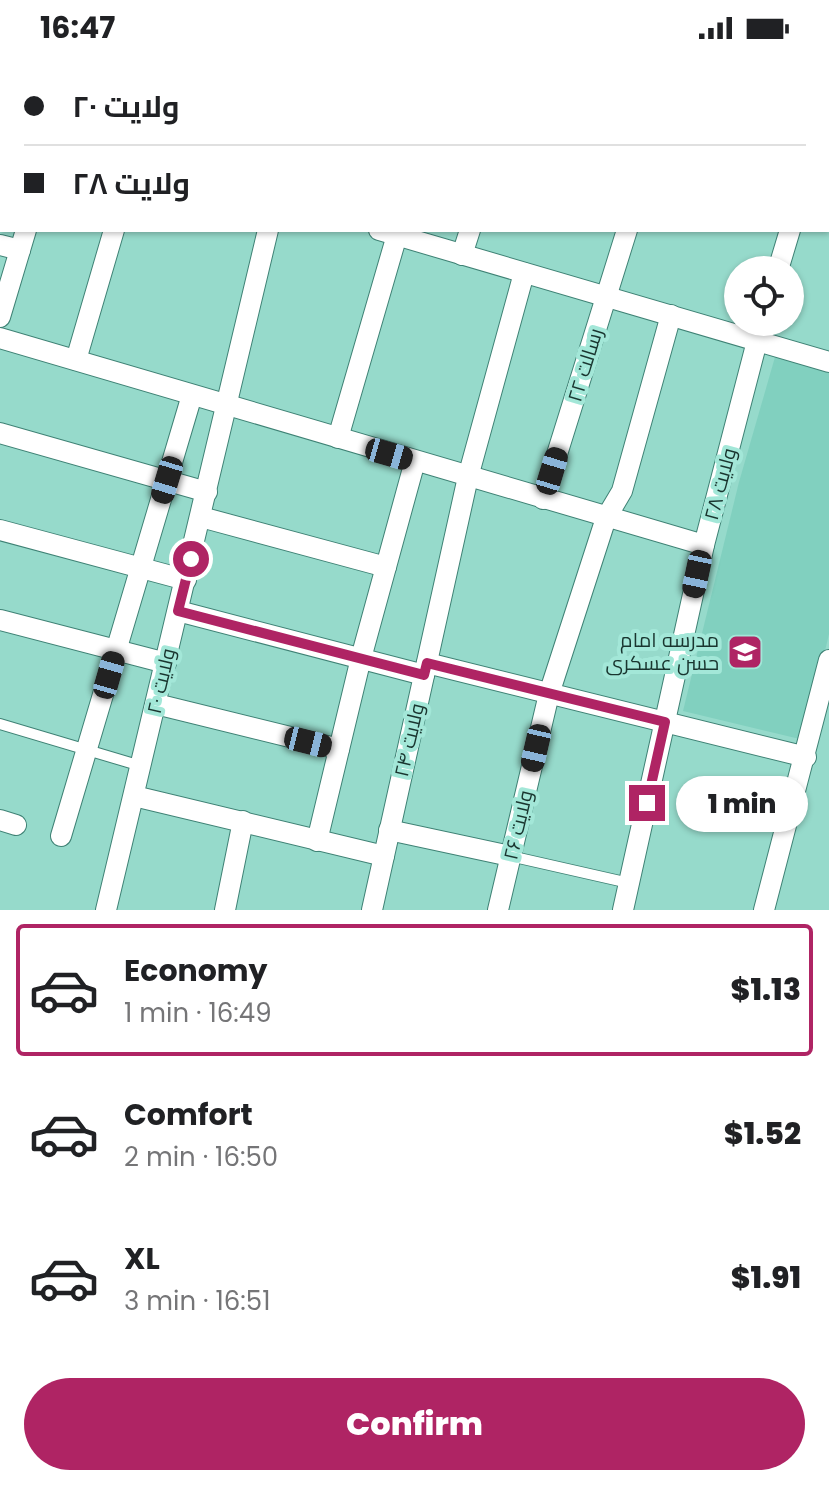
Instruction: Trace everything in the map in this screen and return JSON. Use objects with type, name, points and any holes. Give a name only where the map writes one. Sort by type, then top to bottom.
[{"type":"street","points":[[0,317],[10,248],[24,232]]},
{"type":"street","points":[[76,360],[113,232]]},
{"type":"street","name":"ولایت ۲۰","points":[[106,910],[268,232]]},
{"type":"street","points":[[462,255],[469,232]]},
{"type":"street","name":"رسالت ۲۲","points":[[543,499],[626,232]]},
{"type":"street","points":[[782,256],[789,232]]},
{"type":"street","points":[[338,438],[388,233],[671,315],[724,325]]},
{"type":"street","name":"ولایت ۲۴","points":[[372,910],[468,477],[524,273]]},
{"type":"street","name":"ولایت ۲۶","points":[[498,910],[549,694],[606,518],[622,491],[671,315]]},
{"type":"street","name":"ولایت ۲۸","points":[[623,910],[704,545],[759,336]]},
{"type":"street","points":[[771,336],[829,362]]},
{"type":"street","points":[[0,338],[704,545]]},
{"type":"street","points":[[61,836],[192,395]]},
{"type":"street","points":[[0,433],[207,492]]},
{"type":"street","points":[[317,841],[361,658],[415,461]]},
{"type":"street","points":[[201,517],[386,567]]},
{"type":"street","points":[[0,530],[186,580]]},
{"type":"street","points":[[178,611],[361,658],[549,694],[806,757]]},
{"type":"street","points":[[0,620],[166,663]]},
{"type":"street","points":[[764,910],[829,660]]},
{"type":"street","points":[[156,704],[339,749]]},
{"type":"street","points":[[134,796],[384,856]]},
{"type":"street","points":[[225,910],[243,821]]},
{"type":"street","points":[[389,830],[510,856]]},
{"type":"lane","points":[[0,724],[141,766]]},
{"type":"lane","points":[[510,856],[629,883]]},
{"type":"shaded area","points":[[775,357],[829,373],[829,634],[804,740],[683,711],[739,482]]},
{"type":"place","name":"مدرسه امام حسن عسکری","points":[[745,652]]},
{"type":"route","points":[[191,559],[178,611],[424,675],[427,663],[665,722],[647,803]]}]
